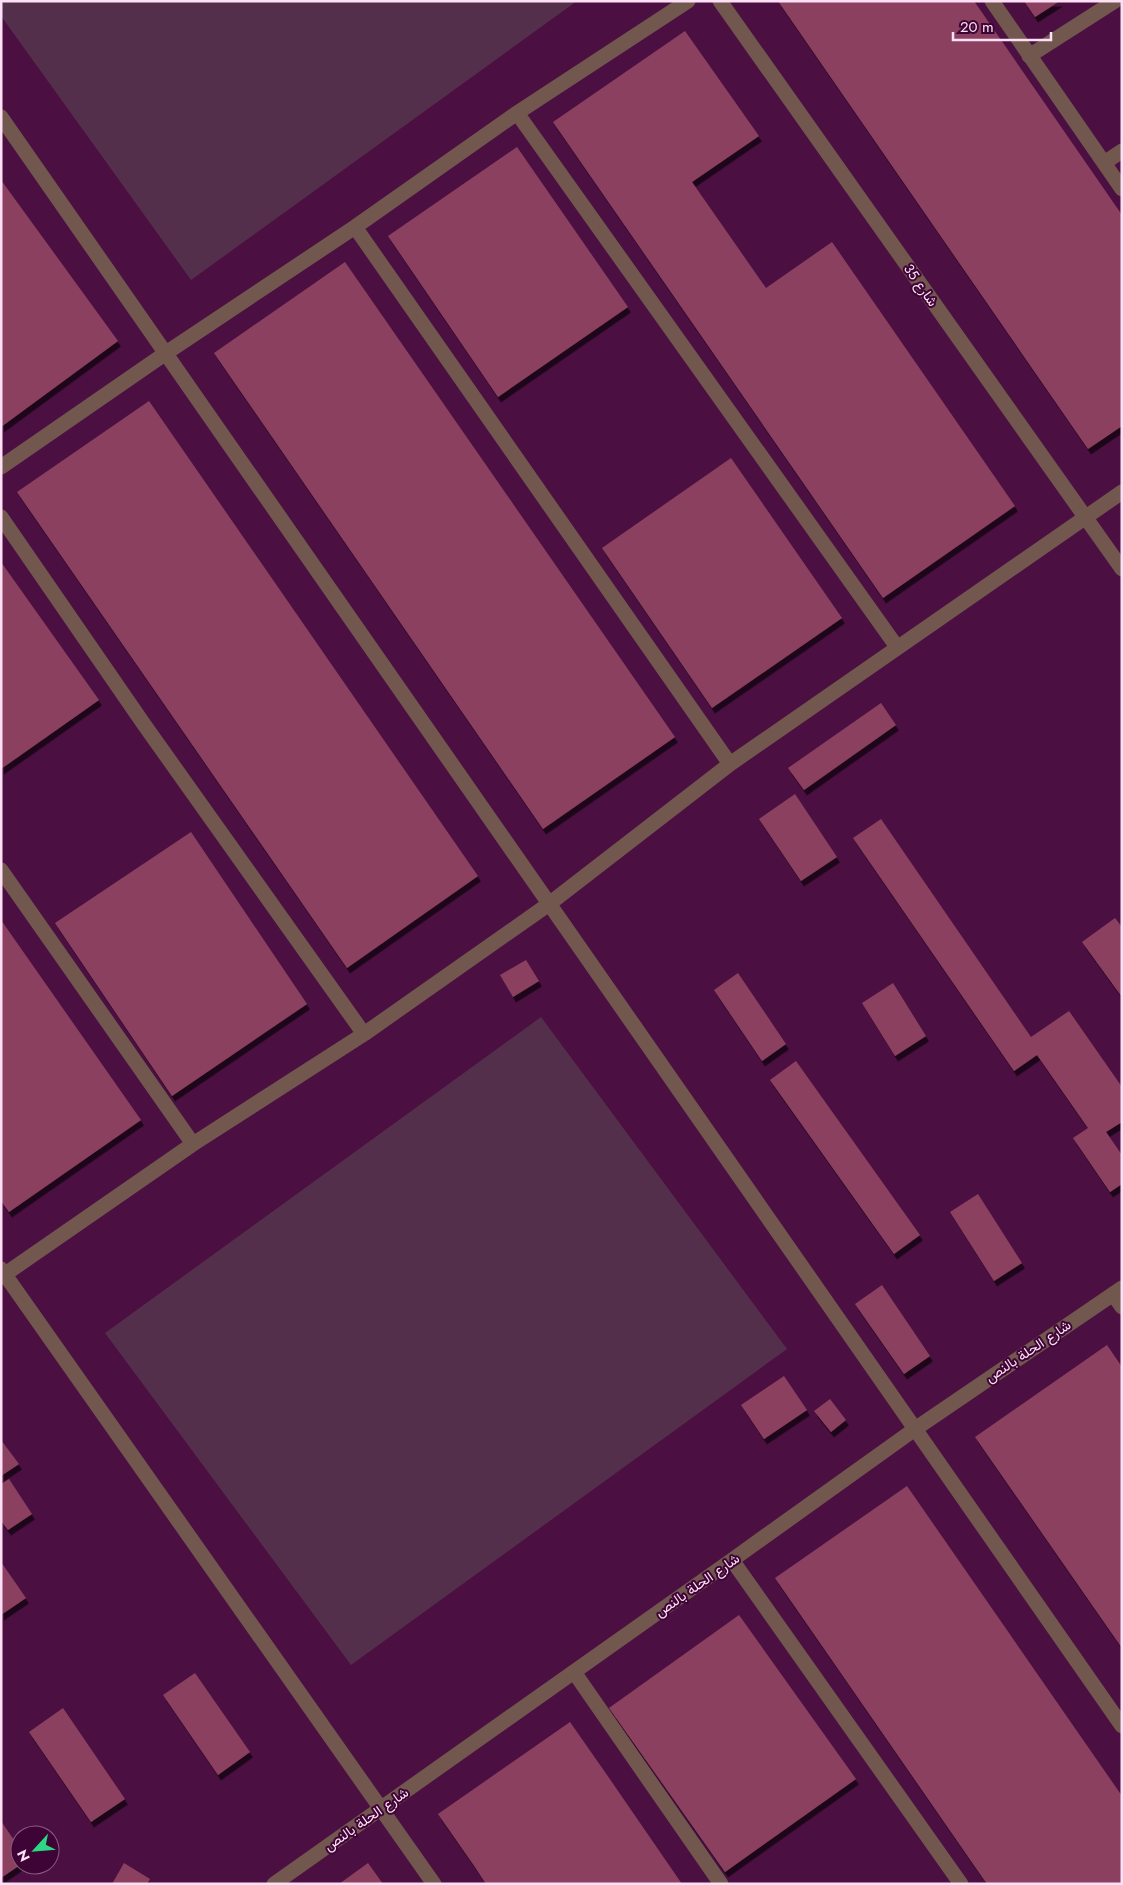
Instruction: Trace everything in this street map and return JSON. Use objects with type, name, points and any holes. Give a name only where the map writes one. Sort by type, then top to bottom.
[{"type":"street","points":[[1,467],[166,353],[355,227],[517,112],[688,1]]},
{"type":"street","name":"شارع 35","points":[[720,1],[1122,569]]},
{"type":"street","points":[[992,1],[1122,189]]},
{"type":"street","points":[[1029,56],[1115,1]]},
{"type":"street","points":[[517,112],[897,647]]},
{"type":"street","points":[[1,117],[1122,1726]]},
{"type":"street","points":[[1104,164],[1122,151]]},
{"type":"street","points":[[355,227],[730,764]]},
{"type":"street","points":[[434,1884],[3,1273],[193,1144],[364,1034],[549,904],[730,764],[1122,492]]},
{"type":"street","points":[[1,517],[364,1034]]},
{"type":"street","points":[[1,870],[193,1144]]},
{"type":"street","points":[[1117,1291],[1122,1307]]},
{"type":"street","name":"شارع الحلة بالنص","points":[[274,1884],[915,1429],[1117,1291]]},
{"type":"street","points":[[732,1560],[961,1884]]},
{"type":"street","points":[[574,1672],[721,1884]]},
{"type":"shaded area","points":[[1,1],[577,1],[191,280],[1,16]]},
{"type":"shaded area","points":[[541,1017],[787,1349],[351,1665],[105,1333]]},
{"type":"building","points":[[778,1],[974,1],[1122,215],[1122,426],[1088,449]]},
{"type":"building","points":[[1024,1],[1060,1],[1035,17]]},
{"type":"building","points":[[685,31],[759,136],[692,182],[766,288],[832,242],[1015,506],[883,598],[553,122]]},
{"type":"building","points":[[517,147],[628,307],[498,397],[388,236]]},
{"type":"building","points":[[1,180],[118,341],[1,427]]},
{"type":"building","points":[[345,262],[675,737],[543,829],[214,353]]},
{"type":"building","points":[[149,401],[478,876],[347,968],[17,492]]},
{"type":"building","points":[[731,458],[842,618],[712,708],[602,548]]},
{"type":"building","points":[[1,562],[99,700],[1,769]]},
{"type":"building","points":[[881,703],[896,725],[804,790],[788,768]]},
{"type":"building","points":[[795,794],[837,857],[801,881],[759,819]]},
{"type":"building","points":[[881,819],[1031,1037],[1069,1011],[1122,1087],[1122,1122],[1106,1132],[1122,1155],[1122,1184],[1110,1192],[1073,1138],[1088,1128],[1037,1055],[1014,1071],[853,838]]},
{"type":"building","points":[[191,832],[307,1004],[172,1096],[55,923]]},
{"type":"building","points":[[1115,918],[1122,927],[1122,997],[1082,942]]},
{"type":"building","points":[[1,920],[141,1120],[9,1212],[1,1201]]},
{"type":"building","points":[[526,960],[539,981],[513,997],[500,975]]},
{"type":"building","points":[[738,973],[786,1044],[762,1061],[714,990]]},
{"type":"building","points":[[893,983],[926,1036],[895,1056],[862,1003]]},
{"type":"building","points":[[796,1061],[920,1235],[894,1254],[770,1080]]},
{"type":"building","points":[[978,1194],[1022,1263],[994,1281],[950,1212]]},
{"type":"building","points":[[882,1285],[930,1356],[904,1374],[855,1304]]},
{"type":"building","points":[[1107,1345],[1122,1367],[1122,1648],[975,1437]]},
{"type":"building","points":[[784,1376],[807,1410],[764,1439],[741,1405]]},
{"type":"building","points":[[830,1399],[846,1420],[831,1432],[814,1411]]},
{"type":"building","points":[[1,1440],[19,1464],[1,1476]]},
{"type":"building","points":[[9,1479],[32,1514],[8,1530],[1,1521],[1,1484]]},
{"type":"building","points":[[907,1486],[1122,1796],[1122,1884],[987,1884],[775,1578]]},
{"type":"building","points":[[1,1562],[26,1598],[1,1615]]},
{"type":"building","points":[[739,1615],[856,1779],[725,1872],[609,1708]]},
{"type":"building","points":[[195,1673],[250,1752],[218,1775],[163,1695]]},
{"type":"building","points":[[63,1708],[125,1799],[91,1822],[29,1732]]},
{"type":"building","points":[[570,1722],[682,1884],[486,1884],[438,1814]]},
{"type":"building","points":[[1,1821],[10,1834],[10,1872],[1,1878]]},
{"type":"building","points":[[124,1863],[150,1879],[147,1884],[112,1884]]},
{"type":"building","points":[[368,1863],[383,1884],[339,1884]]}]
